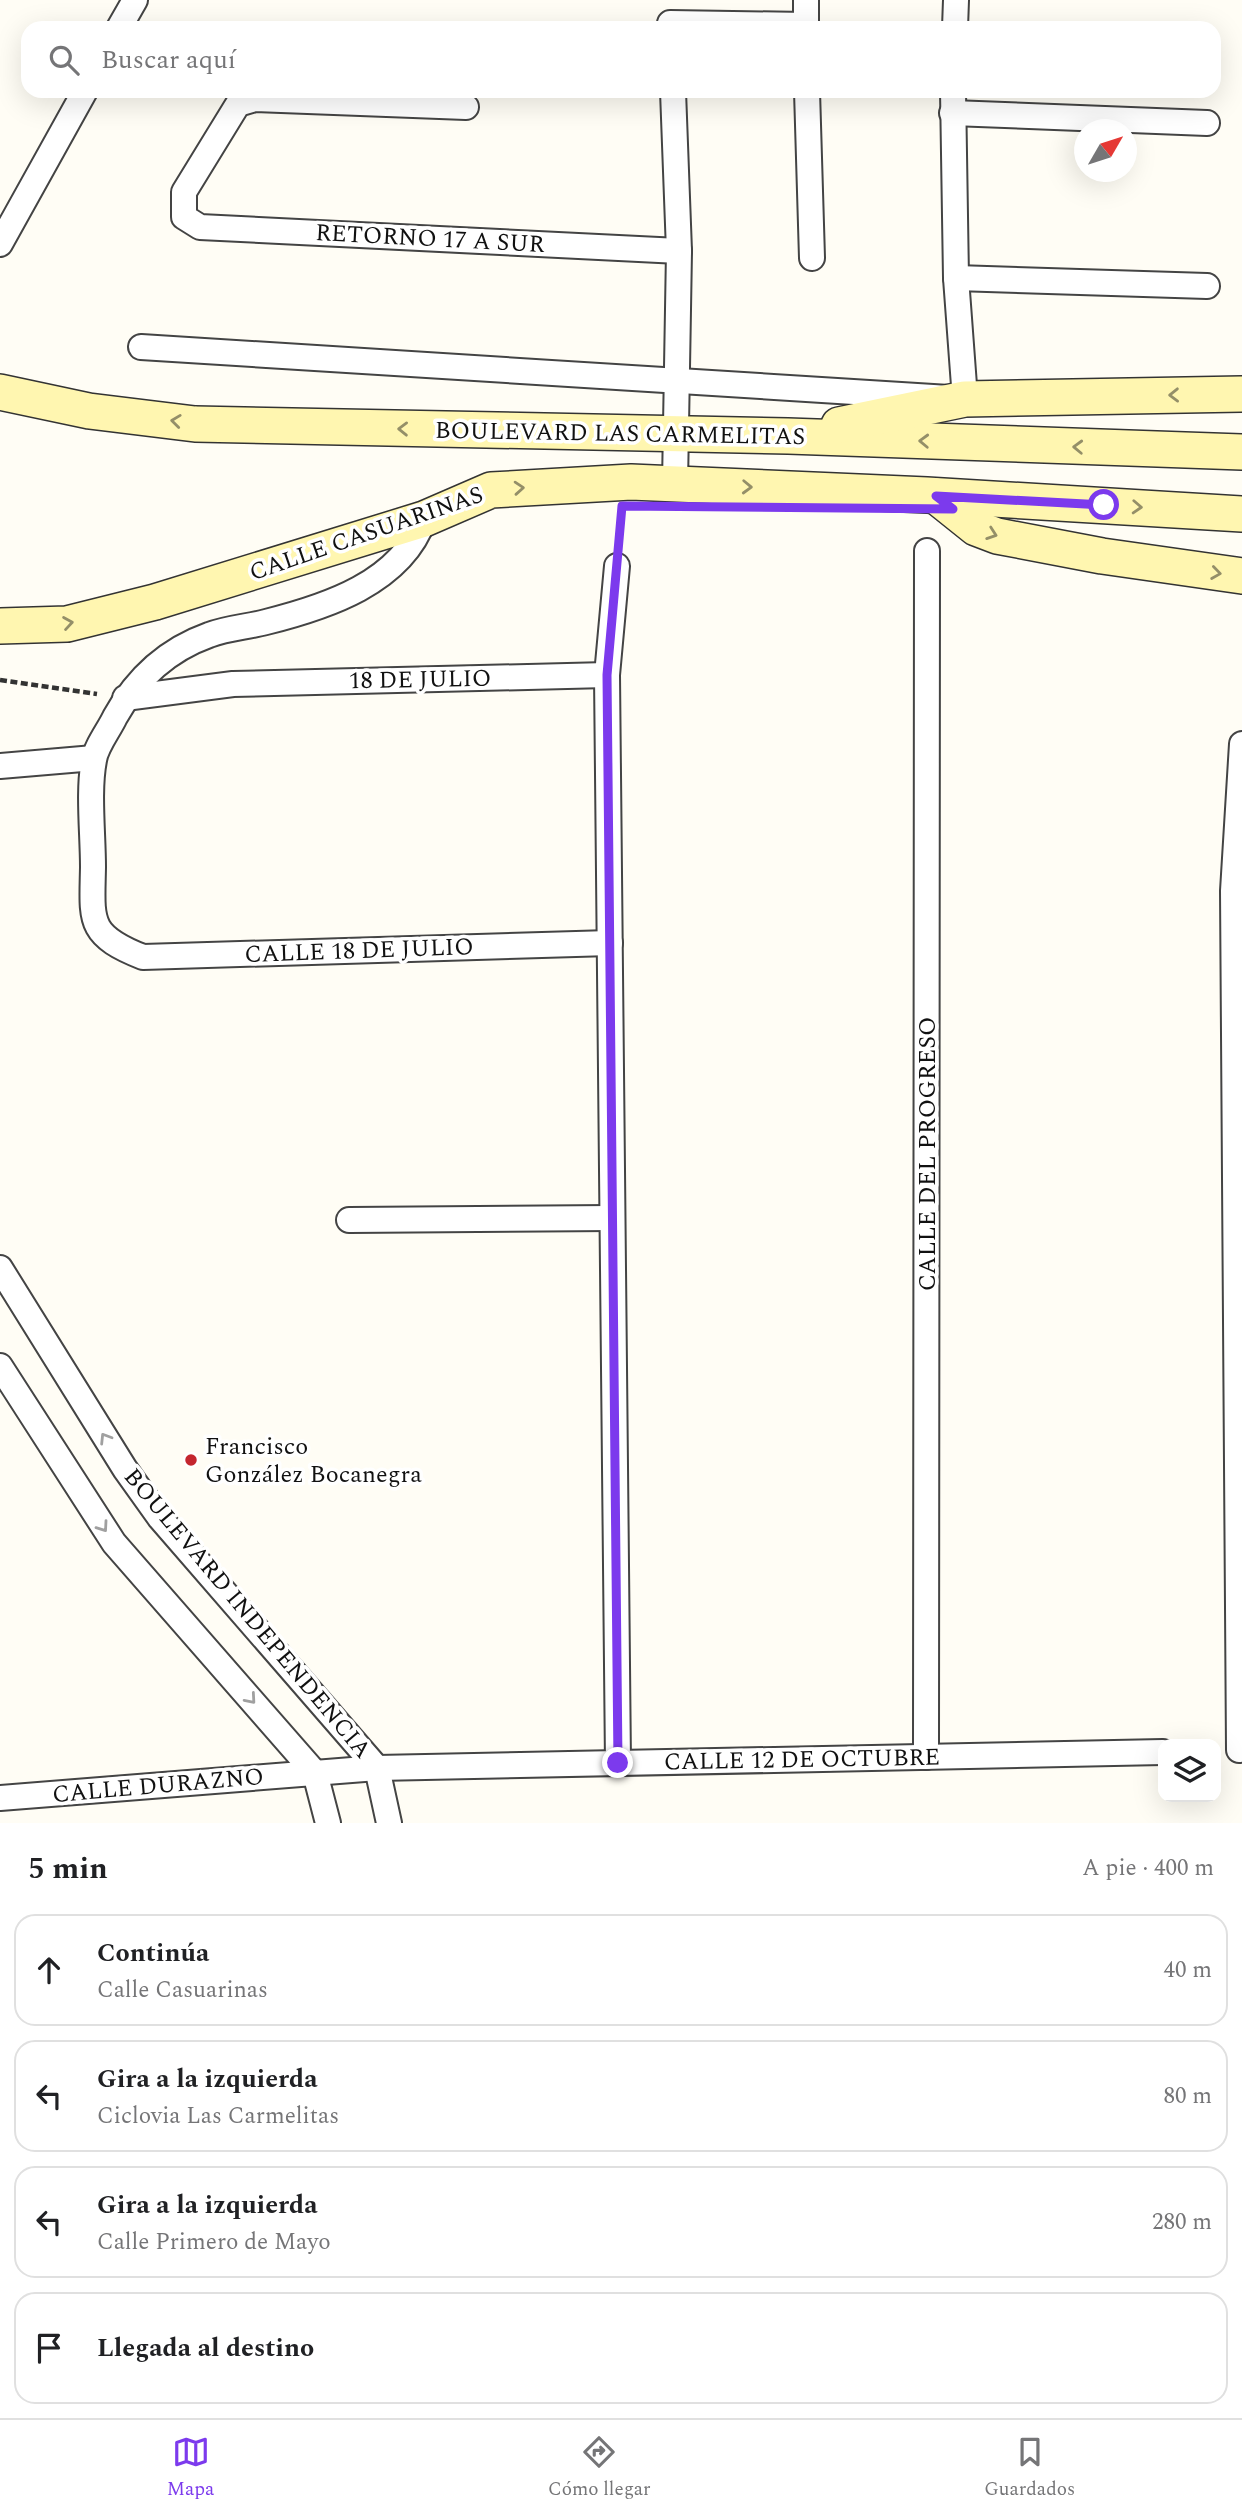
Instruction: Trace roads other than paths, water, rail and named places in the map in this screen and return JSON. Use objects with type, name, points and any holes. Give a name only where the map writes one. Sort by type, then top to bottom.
[{"type":"main road","name":"BOULEVARD LAS CARMELITAS","points":[[0,392],[89,411],[195,424],[788,436],[1242,452]]},
{"type":"main road","points":[[788,436],[965,399],[1242,394]]},
{"type":"main road","name":"CALLE CASUARINAS","points":[[0,626],[79,621],[155,602],[424,519],[491,490],[590,484],[675,484],[1242,514]]},
{"type":"main road","points":[[936,496],[976,528],[997,536],[1102,556],[1242,576]]},
{"type":"street","points":[[123,21],[135,0]]},
{"type":"street","points":[[806,0],[806,21]]},
{"type":"street","points":[[955,21],[956,0]]},
{"type":"street","points":[[671,17],[725,21]]},
{"type":"street","points":[[0,244],[81,98]]},
{"type":"street","points":[[673,98],[679,251],[675,484]]},
{"type":"street","points":[[807,98],[812,258]]},
{"type":"street","name":"RETORNO 17 A SUR","points":[[466,107],[255,99],[238,104],[184,192],[184,217],[200,227],[679,251]]},
{"type":"street","points":[[141,347],[965,399],[956,278],[953,102],[1207,123]]},
{"type":"street","points":[[956,278],[1207,286]]},
{"type":"street","points":[[0,766],[94,758],[125,698],[147,672],[177,650],[210,634],[266,622],[343,598],[379,578],[417,538],[424,519]]},
{"type":"street","name":"CALLE DEL PROGRESO","points":[[926,1757],[927,551]]},
{"type":"street","points":[[617,566],[607,675],[618,1763]]},
{"type":"street","name":"18 DE JULIO","points":[[125,698],[233,684],[607,675]]},
{"type":"street","points":[[1232,1750],[1233,891],[1242,744]]},
{"type":"street","name":"CALLE 18 DE JULIO","points":[[94,758],[93,916],[110,944],[143,957],[610,943]]},
{"type":"street","points":[[1233,891],[1242,924]]},
{"type":"street","points":[[349,1220],[612,1219]]},
{"type":"street","name":"BOULEVARD INDEPENDENCIA","points":[[0,1268],[125,1469],[160,1518],[377,1768],[388,1823]]},
{"type":"street","points":[[0,1366],[114,1543],[315,1773],[328,1823]]},
{"type":"street","name":"CALLE 12 DE OCTUBRE","points":[[315,1773],[377,1768],[1158,1752]]},
{"type":"street","name":"CALLE DURAZNO","points":[[0,1798],[315,1773]]},
{"type":"place","name":"Francisco González Bocanegra","points":[[191,1460]]}]
